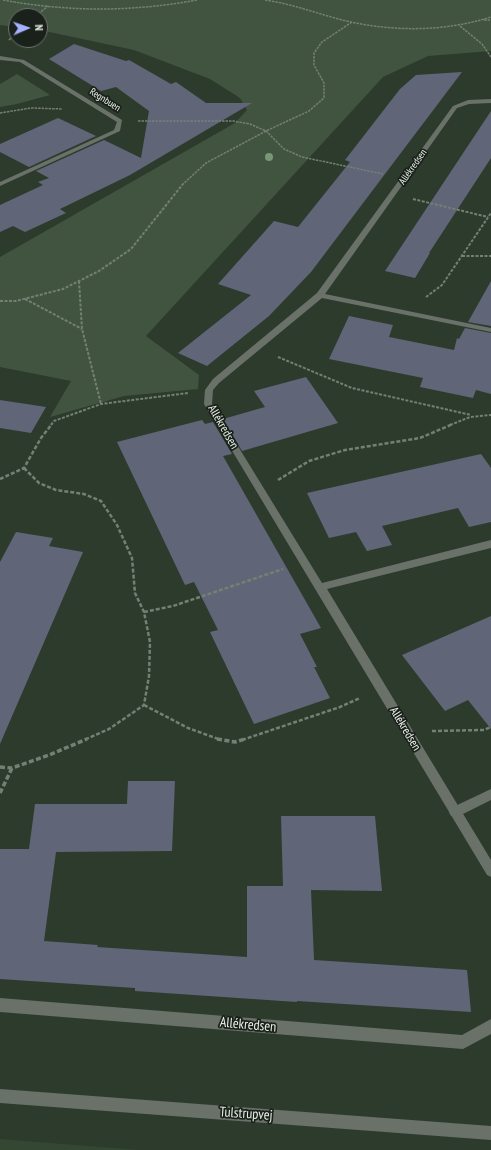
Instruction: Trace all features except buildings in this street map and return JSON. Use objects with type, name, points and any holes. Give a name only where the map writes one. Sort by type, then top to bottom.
[{"type":"street","name":"Regnbuen","points":[[0,58],[22,61],[120,121],[117,131],[0,184]]},
{"type":"street","name":"Allékredsen","points":[[491,101],[468,102],[455,107],[405,179],[320,295],[216,381],[209,390],[208,404],[491,871]]},
{"type":"street","points":[[320,295],[491,330]]},
{"type":"street","points":[[320,587],[491,544]]},
{"type":"street","points":[[455,812],[491,794]]},
{"type":"street","name":"Allékredsen","points":[[0,1005],[463,1042],[491,1026]]},
{"type":"street","name":"Tulstrupvej","points":[[0,1096],[491,1133]]},
{"type":"path","points":[[3,0],[48,6],[99,10],[158,7],[197,0]]},
{"type":"path","points":[[264,0],[288,3],[352,22],[394,28],[423,29],[460,26],[491,17]]},
{"type":"path","points":[[481,20],[491,20]]},
{"type":"path","points":[[0,301],[16,301],[63,289],[99,271],[131,249],[178,188],[206,163],[266,131],[309,111],[324,98],[324,83],[314,65],[314,53],[322,42],[352,22]]},
{"type":"path","points":[[460,26],[482,44],[491,57]]},
{"type":"path","points":[[0,113],[50,107],[63,110]]},
{"type":"path","points":[[120,121],[233,121],[250,124],[266,131],[284,149],[302,157],[405,179]]},
{"type":"path","points":[[393,195],[488,217]]},
{"type":"path","points":[[407,313],[442,285],[491,212]]},
{"type":"path","points":[[462,256],[491,256]]},
{"type":"path","points":[[79,281],[82,329],[101,404]]},
{"type":"path","points":[[24,299],[82,329]]},
{"type":"path","points":[[258,346],[278,357],[352,388],[475,416]]},
{"type":"path","points":[[0,479],[24,468],[41,438],[54,421],[101,404],[209,390]]},
{"type":"path","points":[[260,490],[309,461],[345,450],[420,438],[470,416],[491,415]]},
{"type":"path","points":[[0,767],[12,768],[49,755],[109,729],[144,705],[149,676],[150,642],[144,612],[135,593],[132,558],[117,525],[101,501],[84,494],[56,490],[39,483],[24,468]]},
{"type":"path","points":[[144,612],[161,610],[305,563]]},
{"type":"path","points":[[144,705],[189,728],[218,740],[235,742],[340,707],[381,688]]},
{"type":"path","points":[[407,732],[484,730],[491,727]]},
{"type":"path","points":[[0,792],[3,789],[12,768]]},
{"type":"shaded area","points":[[0,0],[491,0],[491,51],[428,56],[383,77],[146,336],[199,375],[198,389],[124,396],[50,417],[71,381],[0,367],[0,257],[235,123],[247,110],[240,98],[210,79],[134,50],[48,32],[48,8],[8,8],[8,26],[0,25]]},
{"type":"shaded area","points":[[17,74],[50,95],[0,107],[0,84]]},
{"type":"shaded area","points":[[0,1139],[139,1150],[0,1150]]}]
